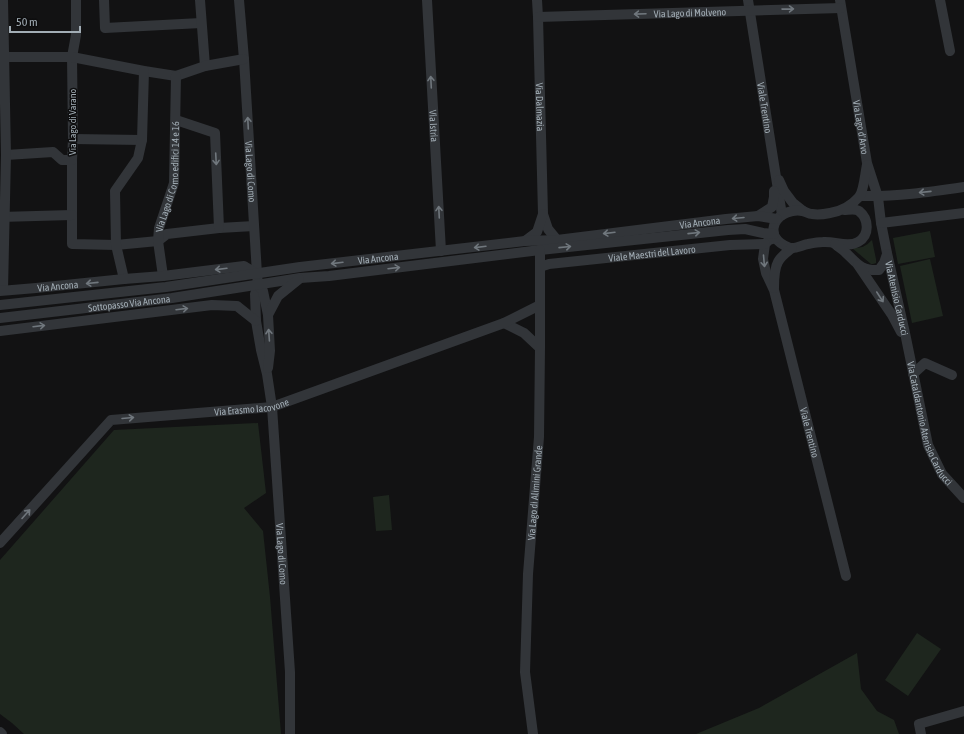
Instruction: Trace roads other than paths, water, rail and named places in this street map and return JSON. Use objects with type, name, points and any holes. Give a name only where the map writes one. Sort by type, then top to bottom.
[{"type":"street","points":[[1,290],[2,217],[6,154],[2,113],[3,0]]},
{"type":"street","name":"Via Lago di Varano","points":[[76,0],[76,36],[72,57],[72,244],[116,244]]},
{"type":"street","points":[[104,0],[105,28],[201,23]]},
{"type":"street","points":[[200,0],[205,66]]},
{"type":"street","name":"Via Lago di Como","points":[[239,0],[258,285],[255,294],[256,321],[272,407],[290,672],[290,734]]},
{"type":"street","name":"Via Istria","points":[[427,0],[441,251]]},
{"type":"street","name":"Via Dalmazia","points":[[525,242],[538,232],[543,214],[537,0]]},
{"type":"street","points":[[940,0],[950,51]]},
{"type":"street","name":"Via Lago di Molveno","points":[[538,17],[748,5],[840,4]]},
{"type":"street","name":"Via Lago d'Arvo","points":[[840,4],[867,163],[878,197],[887,253]]},
{"type":"street","name":"Viale Trentino","points":[[748,5],[775,171],[779,217]]},
{"type":"street","points":[[3,57],[72,57],[176,76],[205,66],[244,59]]},
{"type":"street","points":[[124,279],[116,244],[115,191],[138,158],[142,140],[144,71]]},
{"type":"street","name":"Via Lago di Como edifici 14 e 16","points":[[160,276],[158,241],[159,228],[174,183],[176,76]]},
{"type":"street","points":[[176,120],[215,133],[219,228]]},
{"type":"street","points":[[73,139],[142,140]]},
{"type":"street","points":[[6,154],[53,152],[62,160],[72,160]]},
{"type":"street","points":[[844,210],[860,196],[864,184],[867,163]]},
{"type":"street","points":[[775,171],[784,191],[793,203],[803,211]]},
{"type":"street","points":[[758,216],[772,207],[775,171]]},
{"type":"street","points":[[860,196],[878,197],[964,187]]},
{"type":"street","name":"Via Ancona","points":[[1,290],[160,276],[244,266],[257,274],[300,267],[525,242],[557,240],[719,220],[758,216],[779,217],[791,211],[803,211],[812,214],[830,213],[844,210],[858,211]]},
{"type":"street","points":[[792,248],[807,244],[831,242],[850,245],[858,242],[865,237],[867,228],[865,220],[858,211]]},
{"type":"street","points":[[858,211],[869,217],[878,230],[887,253],[884,263],[879,270],[870,270],[858,265]]},
{"type":"street","points":[[881,223],[964,213]]},
{"type":"street","name":"Via Dalmazia","points":[[543,214],[548,229],[557,240]]},
{"type":"street","points":[[2,217],[72,215]]},
{"type":"street","points":[[765,244],[775,236],[773,226],[779,217]]},
{"type":"street","points":[[116,244],[158,241],[167,234],[219,228],[254,226]]},
{"type":"street","name":"Via Ancona","points":[[258,285],[300,278],[329,276],[540,250],[728,230],[745,229],[775,236],[783,245],[792,248]]},
{"type":"street","points":[[831,242],[845,251],[858,265],[892,315],[907,343]]},
{"type":"street","name":"Viale Trentino","points":[[765,244],[763,259],[766,273],[774,290],[846,576]]},
{"type":"street","name":"Viale Maestri del Lavoro","points":[[540,267],[549,264],[730,245],[765,244]]},
{"type":"street","name":"Viale Trentino","points":[[774,290],[777,262],[792,248]]},
{"type":"street","name":"Via Lago di Alimini Grande","points":[[533,734],[525,672],[528,574],[539,437],[540,250]]},
{"type":"street","name":"Via Atenisio Carducci","points":[[887,253],[907,343]]},
{"type":"street","name":"Sottopasso Via Ancona","points":[[0,305],[166,287],[257,274]]},
{"type":"street","points":[[160,276],[166,287]]},
{"type":"street","points":[[268,315],[278,296],[300,278]]},
{"type":"street","name":"Via Lago di Como","points":[[258,285],[264,291],[268,315],[270,350],[267,374]]},
{"type":"street","name":"Sottopasso Via Ancona","points":[[0,318],[172,298],[258,285]]},
{"type":"street","points":[[158,312],[172,298]]},
{"type":"street","points":[[0,331],[212,305],[237,306],[256,321]]},
{"type":"street","name":"Via Erasmo Iacovone","points":[[0,543],[111,420],[272,407],[504,323],[540,305]]},
{"type":"street","points":[[504,323],[524,333],[540,348]]},
{"type":"street","name":"Via Cataldantonio Atenisio Carducci","points":[[907,343],[928,445],[942,474],[964,498]]},
{"type":"street","points":[[913,374],[925,363],[952,375]]},
{"type":"street","points":[[921,734],[919,724],[964,711]]}]
